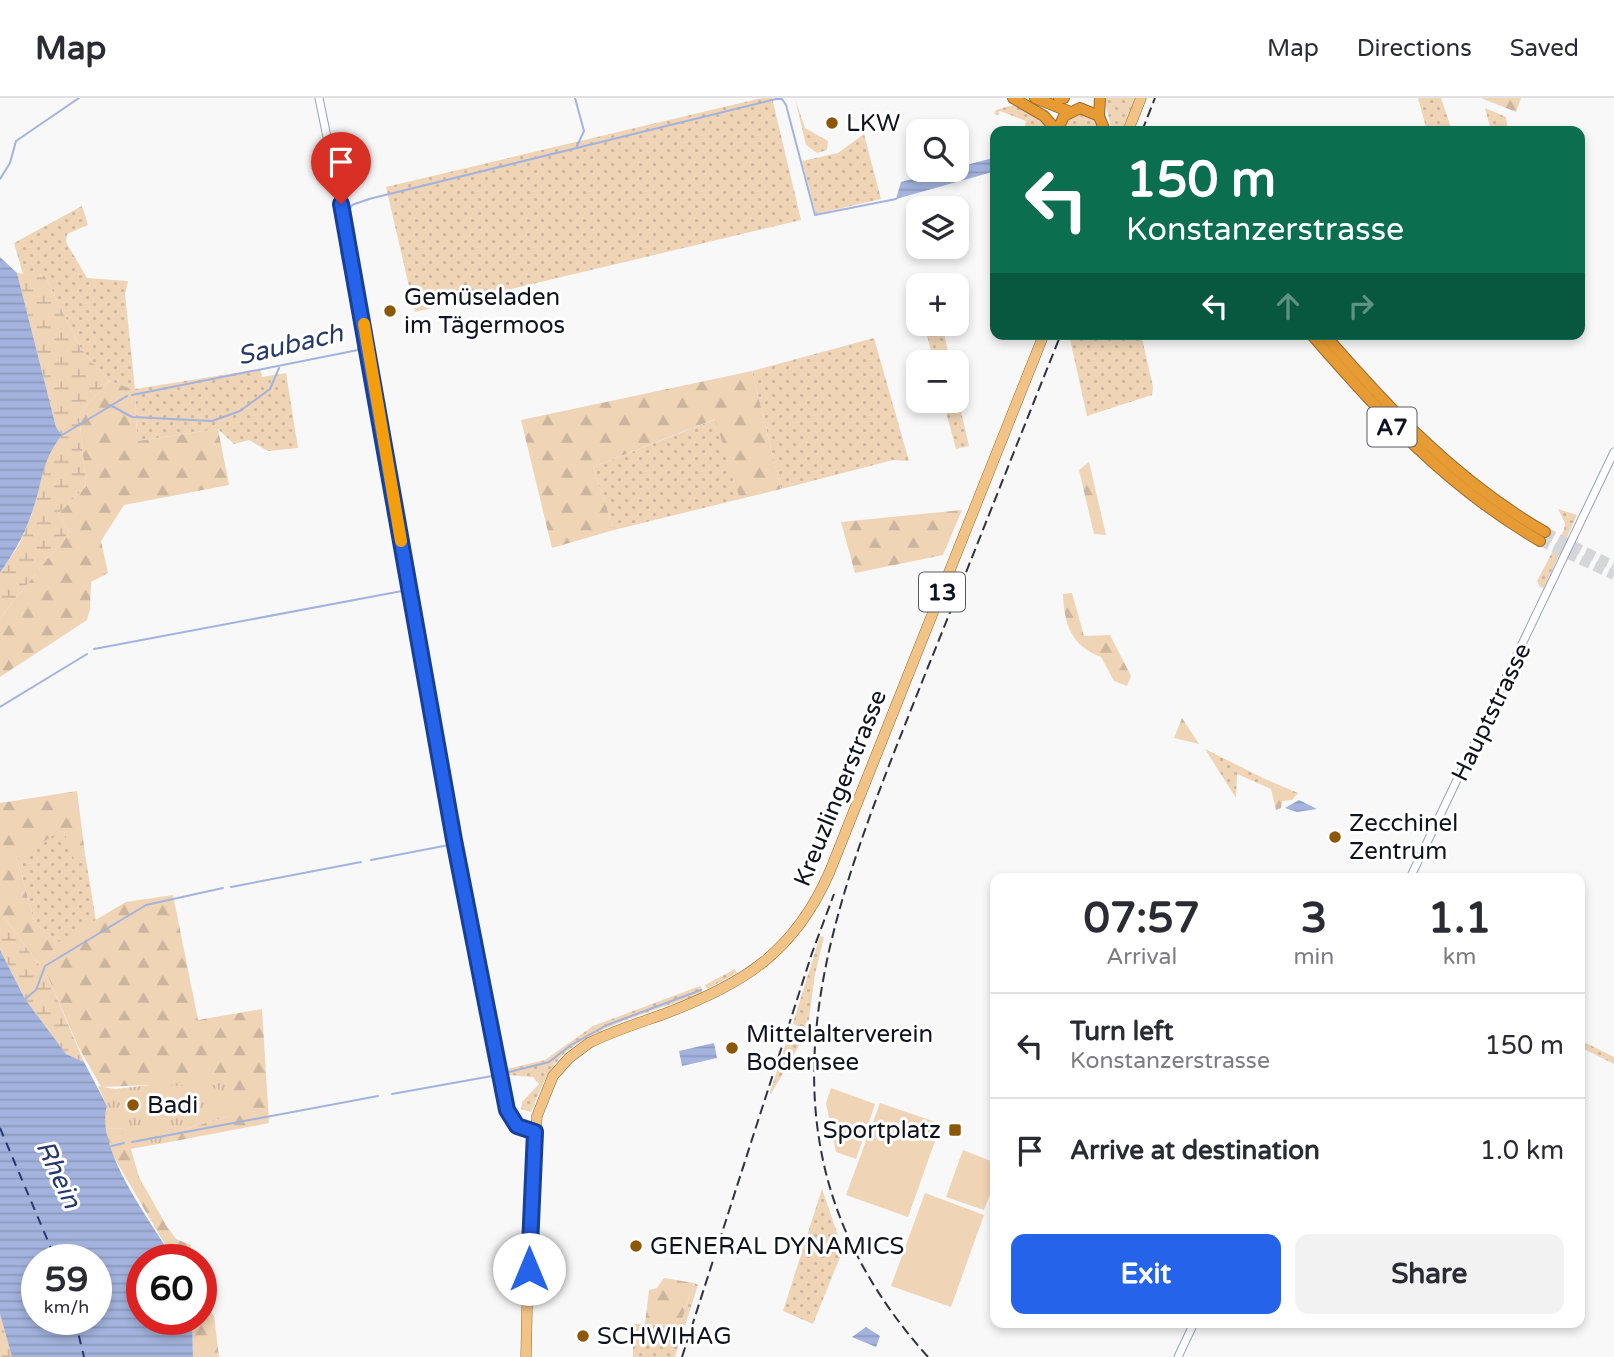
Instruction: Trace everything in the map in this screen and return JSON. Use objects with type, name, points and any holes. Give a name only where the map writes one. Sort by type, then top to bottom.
[{"type":"highway","points":[[1013,98],[1044,116],[1053,126]]},
{"type":"highway","points":[[1035,98],[1073,110],[1090,110],[1100,116]]},
{"type":"highway","points":[[1058,126],[1060,120],[1086,98]]},
{"type":"highway","points":[[1100,98],[1100,116],[1103,126]]},
{"type":"highway","name":"A7","points":[[1316,340],[1385,419],[1422,455],[1479,502],[1543,537],[1425,445],[1329,340]]},
{"type":"main road","points":[[1130,126],[1141,98]]},
{"type":"main road","name":"Kreuzlingerstrasse","points":[[535,1132],[547,1086],[578,1050],[598,1039],[736,984],[771,958],[807,916],[830,872],[1042,340]]},
{"type":"main road","name":"13","points":[[526,1357],[529,1213],[535,1132]]},
{"type":"street","points":[[319,98],[348,237],[432,717],[507,1110],[517,1126],[535,1132]]},
{"type":"street","name":"Hauptstrasse","points":[[1412,873],[1614,452]]},
{"type":"street","points":[[1178,1357],[1192,1328]]},
{"type":"green space","points":[[762,98],[772,98],[801,220],[415,312],[386,187]]},
{"type":"green space","points":[[795,98],[805,128],[828,141],[827,150],[817,153],[806,145]]},
{"type":"green space","points":[[1104,98],[1137,98],[1126,126],[1111,126]]},
{"type":"green space","points":[[1418,98],[1441,98],[1450,126],[1426,126]]},
{"type":"green space","points":[[1481,98],[1521,98],[1516,112]]},
{"type":"green space","points":[[1013,105],[1042,117],[1048,126],[1025,126],[1026,121],[1000,111],[998,115],[994,114],[996,110]]},
{"type":"green space","points":[[1485,108],[1506,117],[1507,126],[1490,126]]},
{"type":"green space","points":[[1078,113],[1095,119],[1098,126],[1064,126],[1066,120]]},
{"type":"green space","points":[[864,134],[881,199],[816,214],[802,161],[838,153]]},
{"type":"green space","points":[[82,206],[88,225],[67,234],[66,242],[87,278],[128,281],[125,294],[135,389],[260,369],[262,377],[286,373],[298,448],[268,451],[249,440],[234,444],[218,429],[137,441],[135,390],[109,381],[81,349],[45,276],[23,274],[14,243]]},
{"type":"green space","points":[[17,273],[45,276],[81,349],[109,381],[79,414],[86,486],[58,514],[69,532],[0,618],[0,573],[19,545],[32,514],[48,453],[62,435],[56,427]]},
{"type":"green space","points":[[927,336],[945,336],[948,350],[931,350]]},
{"type":"green space","points":[[874,338],[909,461],[893,460],[781,489],[752,371]]},
{"type":"green space","points":[[1070,340],[1142,340],[1153,387],[1152,395],[1087,416]]},
{"type":"green space","points":[[752,371],[781,489],[740,499],[715,419],[593,467],[614,530],[552,548],[521,420]]},
{"type":"green space","points":[[109,381],[135,390],[137,441],[218,429],[229,485],[124,505],[101,541],[108,573],[91,582],[87,620],[0,677],[0,618],[69,532],[58,514],[86,486],[79,414]]},
{"type":"green space","points":[[946,413],[961,413],[969,446],[956,449]]},
{"type":"green space","points":[[716,419],[740,499],[614,530],[593,467]]},
{"type":"green space","points":[[1089,462],[1106,535],[1094,534],[1079,470]]},
{"type":"green space","points":[[1558,509],[1577,515],[1544,588],[1540,587],[1537,581],[1564,530],[1565,523]]},
{"type":"green space","points":[[962,510],[943,555],[855,573],[841,522]]},
{"type":"green space","points":[[1072,593],[1084,636],[1110,635],[1131,676],[1127,686],[1114,681],[1101,657],[1076,640],[1065,615],[1063,594]]},
{"type":"green space","points":[[1182,718],[1199,744],[1174,738]]},
{"type":"green space","points":[[1205,749],[1263,778],[1262,785],[1237,774],[1236,798]]},
{"type":"green space","points":[[1263,778],[1298,793],[1292,800],[1282,801],[1281,808],[1276,810],[1271,789],[1262,785]]},
{"type":"green space","points":[[77,791],[85,854],[76,864],[63,829],[17,859],[35,924],[58,942],[126,902],[173,895],[198,1020],[262,1009],[269,1123],[170,1142],[175,1132],[229,1116],[151,1085],[101,1087],[78,1046],[48,977],[0,912],[0,803]]},
{"type":"green space","points":[[63,828],[76,863],[85,854],[96,921],[59,943],[35,924],[17,859]]},
{"type":"green space","points":[[0,912],[48,977],[84,1062],[66,1054],[25,999],[0,950]]},
{"type":"green space","points":[[820,936],[824,937],[815,974],[807,1033],[793,1023]]},
{"type":"green space","points":[[735,969],[737,973],[707,989],[705,985]]},
{"type":"green space","points":[[700,986],[703,990],[700,994],[624,1021],[571,1048],[549,1072],[531,1112],[521,1109],[522,1102],[539,1084],[533,1077],[508,1075],[507,1069],[545,1060],[593,1026]]},
{"type":"green space","points":[[789,1034],[800,1044],[771,1094],[770,1092]]},
{"type":"green space","points":[[1585,1042],[1614,1057],[1614,1064],[1585,1050]]},
{"type":"green space","points":[[157,1073],[227,1084],[229,1116],[175,1132],[170,1142],[130,1149],[125,1128],[106,1129],[104,1118],[107,1106],[98,1086],[115,1089],[150,1085]]},
{"type":"green space","points":[[163,1085],[183,1086],[182,1098],[162,1097]]},
{"type":"green space","points":[[214,1088],[226,1092],[227,1112],[223,1116],[214,1117],[211,1113],[210,1092]]},
{"type":"green space","points":[[831,1088],[875,1104],[856,1159],[836,1152],[826,1103]]},
{"type":"green space","points":[[880,1103],[941,1124],[908,1217],[846,1195]]},
{"type":"green space","points":[[125,1128],[139,1177],[176,1239],[188,1244],[165,1244],[108,1147],[106,1129]]},
{"type":"green space","points":[[963,1150],[990,1161],[990,1194],[984,1210],[946,1197]]},
{"type":"green space","points":[[822,1189],[843,1250],[813,1324],[783,1311]]},
{"type":"green space","points":[[925,1193],[984,1215],[951,1307],[891,1286]]},
{"type":"green space","points":[[664,1278],[694,1283],[680,1325],[645,1324],[649,1290],[657,1288]]},
{"type":"green space","points":[[694,1283],[698,1285],[675,1357],[633,1357],[633,1324],[680,1325]]},
{"type":"green space","points":[[0,1314],[12,1357],[0,1357]]},
{"type":"green space","points":[[192,1335],[216,1335],[219,1357],[193,1357]]},
{"type":"water","points":[[990,159],[990,173],[969,179],[969,164]]},
{"type":"water","points":[[901,182],[957,182],[906,196],[896,199]]},
{"type":"water","points":[[0,257],[17,273],[56,427],[62,435],[46,464],[25,531],[0,573]]},
{"type":"water","points":[[1299,800],[1317,809],[1297,812],[1285,808]]},
{"type":"water","name":"Rhein","points":[[0,950],[25,999],[66,1054],[84,1062],[107,1106],[105,1123],[117,1163],[127,1185],[164,1244],[126,1244],[126,1335],[192,1335],[193,1357],[12,1357],[0,1314]]},
{"type":"water","points":[[714,1043],[717,1058],[682,1066],[679,1051]]},
{"type":"water","points":[[866,1327],[880,1336],[876,1347],[852,1337]]},
{"type":"waterway","points":[[0,179],[10,163],[16,141],[79,98]]},
{"type":"waterway","name":"Saubach","points":[[575,98],[584,131],[577,146]]},
{"type":"waterway","points":[[353,240],[355,237],[350,209],[352,205],[369,199],[776,99],[782,99],[786,105],[815,215],[896,199]]},
{"type":"waterway","name":"Saubach","points":[[132,395],[358,350],[360,343],[341,252],[344,246]]},
{"type":"waterway","points":[[110,405],[132,417],[212,421],[240,411],[270,389],[279,368]]},
{"type":"waterway","name":"Saubach","points":[[62,435],[127,396]]},
{"type":"waterway","points":[[94,649],[402,591]]},
{"type":"waterway","points":[[0,707],[87,654]]},
{"type":"waterway","points":[[371,860],[454,844]]},
{"type":"waterway","points":[[231,887],[361,862]]},
{"type":"waterway","points":[[25,999],[36,990],[45,966],[146,905],[223,888]]},
{"type":"waterway","points":[[509,1072],[549,1062],[571,1045],[607,1025],[701,990]]},
{"type":"waterway","points":[[392,1094],[492,1076]]},
{"type":"waterway","points":[[132,1142],[378,1096]]},
{"type":"waterway","points":[[108,1147],[124,1143]]},
{"type":"ferry route","points":[[0,1128],[49,1244]]},
{"type":"ferry route","points":[[79,1335],[84,1357]]},
{"type":"tunnel","points":[[1545,532],[1614,566]]},
{"type":"tunnel","points":[[1540,541],[1614,575]]},
{"type":"railway","points":[[1144,126],[1155,98]]},
{"type":"railway","points":[[928,1357],[867,1274],[831,1191],[815,1108],[817,1023],[832,938],[857,852],[889,765],[1059,340]]},
{"type":"railway","points":[[682,1357],[812,953],[834,894]]},
{"type":"slow traffic","points":[[364,324],[401,541]]},
{"type":"place","name":"LKW","points":[[832,123]]},
{"type":"place","name":"Gemüseladen im Tägermoos","points":[[390,311]]},
{"type":"place","name":"Zecchinel Zentrum","points":[[1335,837]]},
{"type":"place","name":"Mittelalterverein Bodensee","points":[[732,1048]]},
{"type":"place","name":"Badi","points":[[133,1105]]},
{"type":"place","name":"Sportplatz","points":[[955,1130]]},
{"type":"place","name":"GENERAL DYNAMICS","points":[[636,1246]]},
{"type":"place","name":"SCHWIHAG","points":[[583,1336]]},
{"type":"route","points":[[341,204],[454,840],[507,1110],[512,1122],[517,1126],[535,1132],[529,1213],[529,1269]]}]
